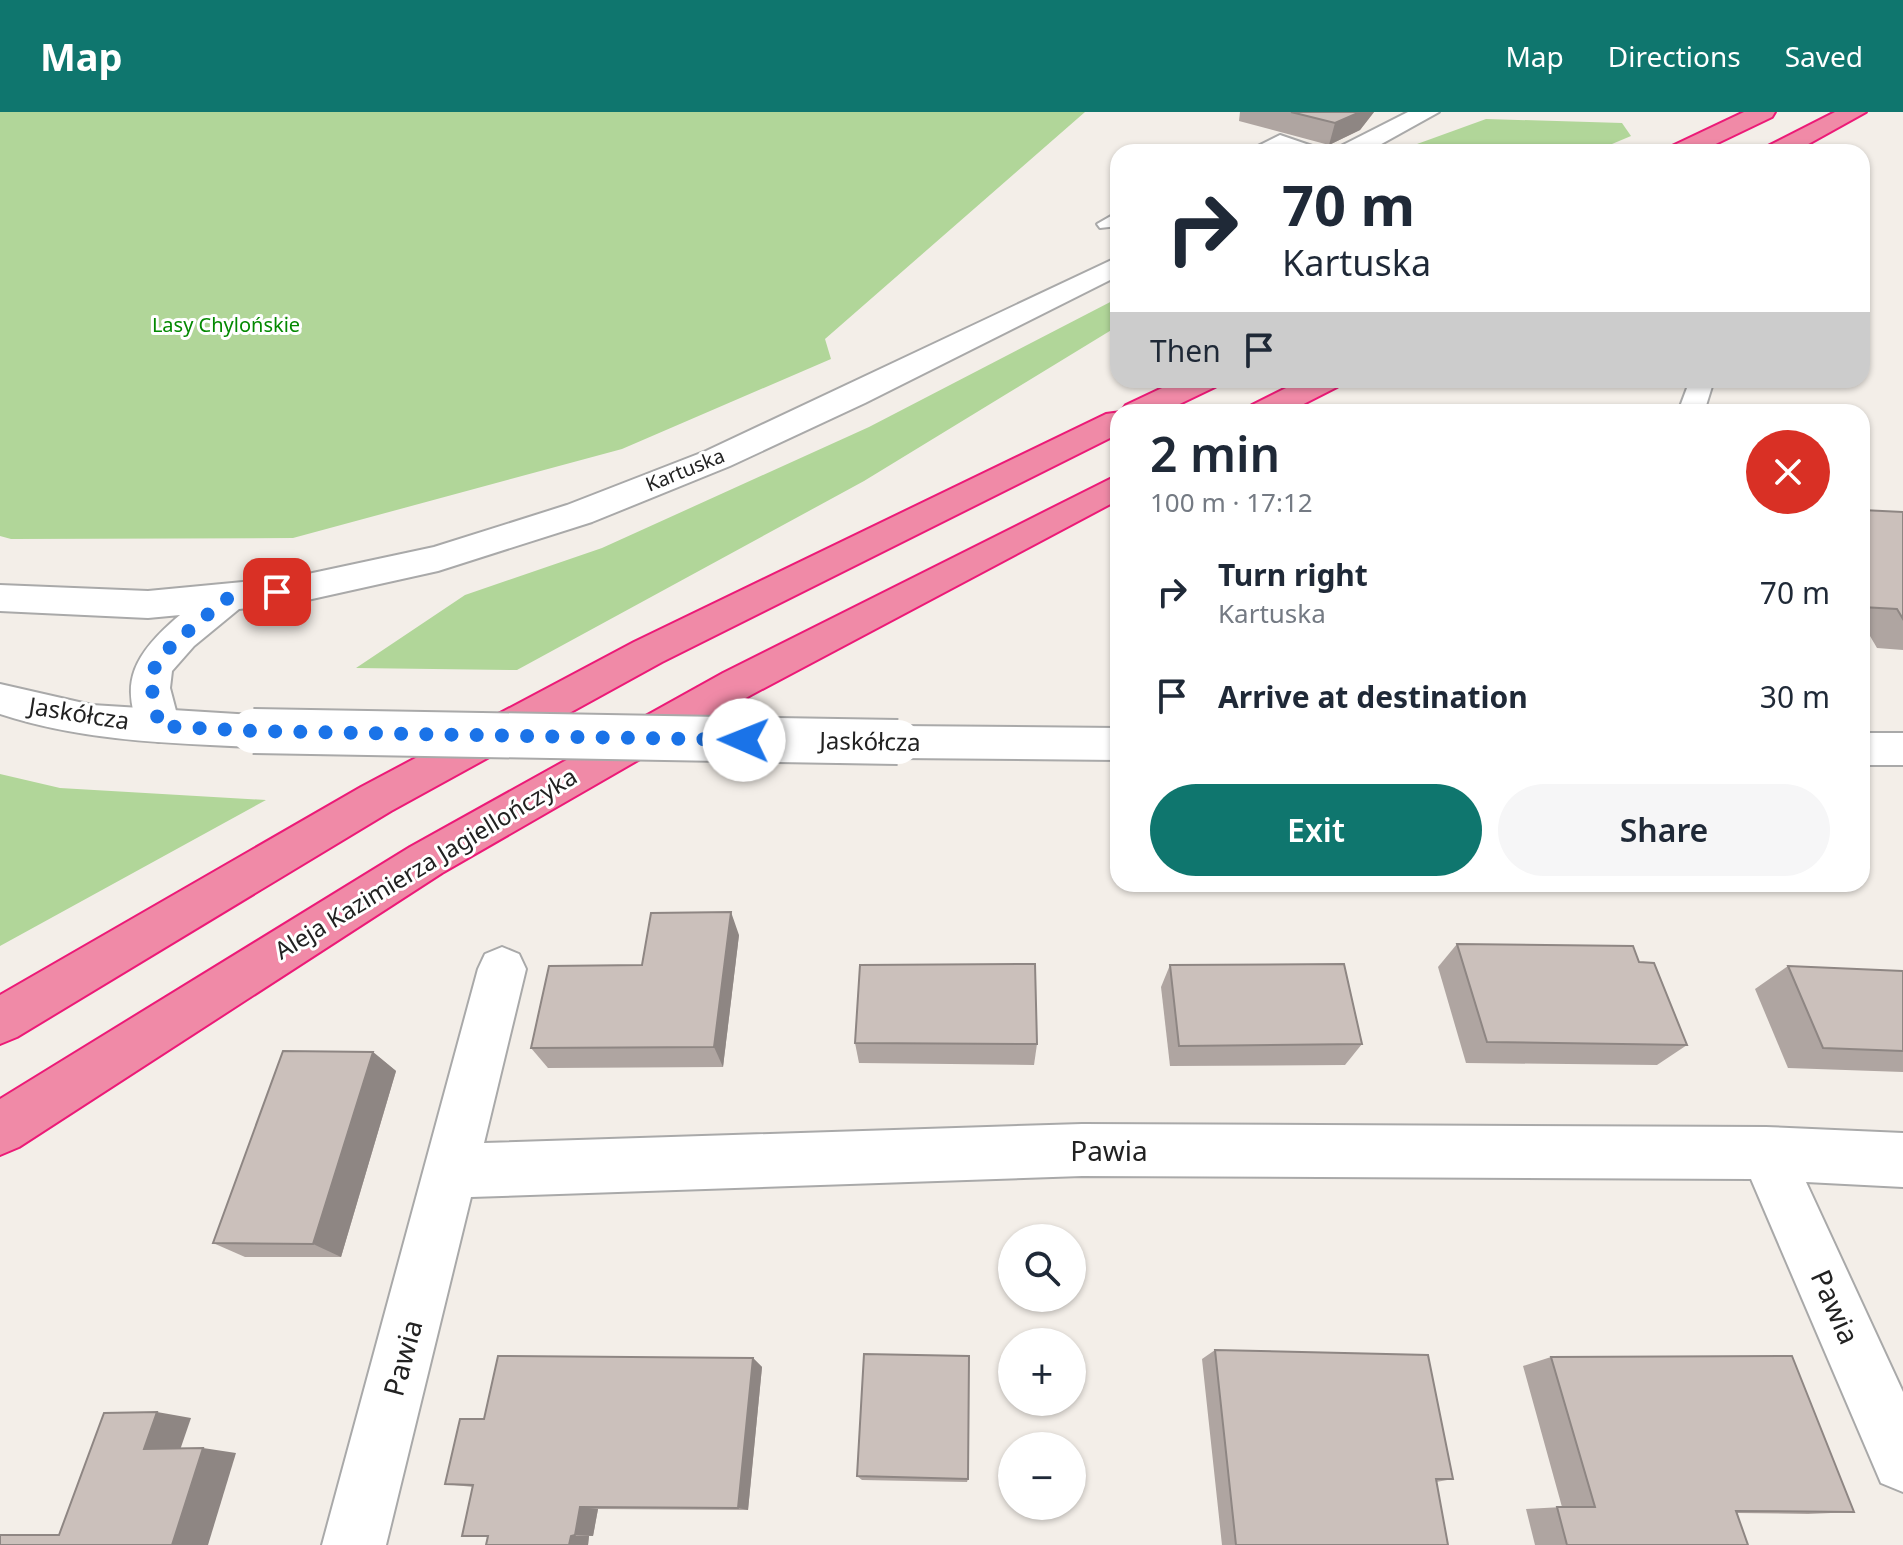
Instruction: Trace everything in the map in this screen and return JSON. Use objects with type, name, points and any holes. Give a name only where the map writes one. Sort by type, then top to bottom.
[{"type":"highway","points":[[1696,144],[1763,112]]},
{"type":"highway","points":[[1791,144],[1854,112]]},
{"type":"highway","points":[[1154,404],[1187,388]]},
{"type":"highway","points":[[1279,404],[1310,388]]},
{"type":"highway","points":[[0,1021],[363,807],[648,652],[1110,425]]},
{"type":"highway","name":"Aleja Kazimierza Jagiellończyka","points":[[0,1129],[439,852],[737,684],[1110,490]]},
{"type":"street","points":[[1364,144],[1427,112]]},
{"type":"street","name":"Kartuska","points":[[0,598],[80,605],[226,599],[373,576],[522,533],[725,454],[849,399],[1110,269]]},
{"type":"street","points":[[159,726],[150,679],[157,662],[173,644],[226,599]]},
{"type":"street","name":"Jaskółcza","points":[[0,699],[68,715],[159,726],[253,731],[1110,744]]},
{"type":"street","points":[[1870,749],[1903,749]]},
{"type":"street","name":"Pawia","points":[[354,1545],[502,969]]},
{"type":"street","name":"Pawia","points":[[451,1171],[1082,1150],[1766,1153],[1903,1160]]},
{"type":"street","name":"Pawia","points":[[1766,1153],[1903,1461]]},
{"type":"green space","name":"Lasy Chylońskie","points":[[0,112],[1085,112],[825,339],[831,359],[622,449],[293,538],[11,539],[0,536]]},
{"type":"green space","points":[[1486,119],[1622,123],[1631,136],[1612,144],[1417,144]]},
{"type":"green space","points":[[1110,302],[1110,331],[864,481],[517,670],[356,668],[465,595],[602,548],[869,427]]},
{"type":"green space","points":[[0,774],[60,788],[266,800],[0,946]]},
{"type":"building","points":[[1291,112],[1360,112],[1335,123]]},
{"type":"building","points":[[1870,510],[1903,512],[1903,619],[1897,609],[1870,607]]},
{"type":"building","points":[[731,912],[714,1047],[531,1048],[549,966],[642,965],[651,913]]},
{"type":"building","points":[[1457,944],[1633,946],[1639,962],[1654,963],[1687,1045],[1487,1042]]},
{"type":"building","points":[[1035,964],[1037,1044],[855,1043],[860,965]]},
{"type":"building","points":[[1344,964],[1362,1044],[1179,1046],[1170,965]]},
{"type":"building","points":[[1788,966],[1903,971],[1903,1051],[1823,1048]]},
{"type":"building","points":[[283,1051],[373,1052],[313,1244],[213,1243]]},
{"type":"building","points":[[1215,1350],[1428,1355],[1453,1479],[1436,1479],[1448,1545],[1236,1545]]},
{"type":"building","points":[[864,1354],[969,1356],[968,1479],[857,1476]]},
{"type":"building","points":[[498,1356],[753,1358],[738,1508],[580,1507],[575,1535],[571,1536],[569,1545],[486,1545],[488,1536],[462,1536],[473,1485],[445,1484],[460,1419],[484,1419]]},
{"type":"building","points":[[1792,1356],[1854,1512],[1736,1511],[1748,1545],[1567,1545],[1557,1507],[1595,1507],[1551,1357]]},
{"type":"building","points":[[157,1412],[144,1449],[203,1448],[172,1545],[0,1545],[0,1535],[59,1535],[104,1413]]},
{"type":"route","points":[[277,592],[226,599],[173,644],[157,662],[150,679],[159,726],[253,731],[744,740]]}]
